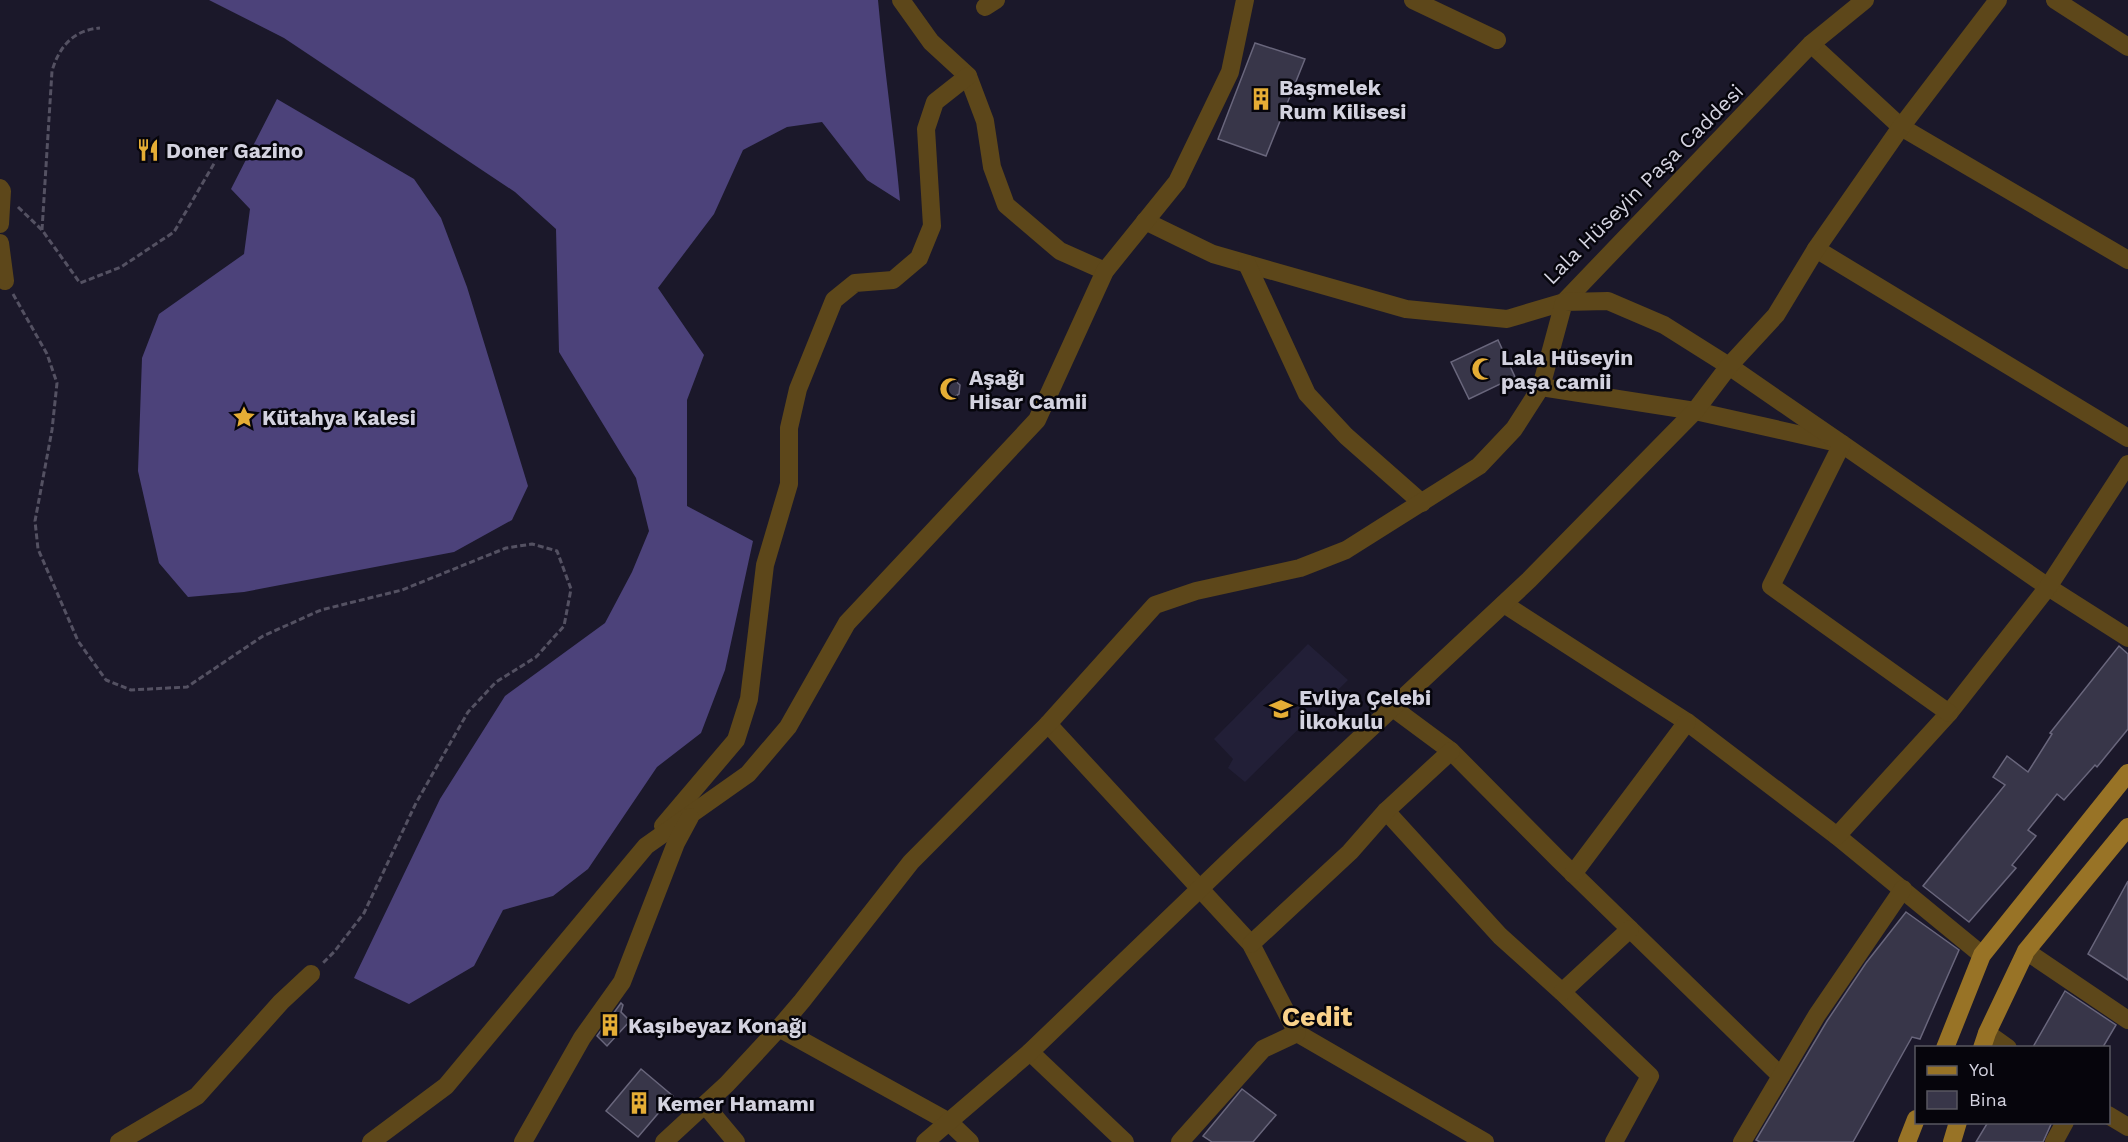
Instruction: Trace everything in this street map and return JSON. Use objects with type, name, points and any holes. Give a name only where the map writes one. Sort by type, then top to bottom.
[{"type":"main road","points":[[1945,1046],[1982,955],[2128,773]]},
{"type":"main road","points":[[1984,1040],[2026,951],[2128,827]]},
{"type":"main road","points":[[1907,1142],[1915,1124]]},
{"type":"main road","points":[[1952,1142],[1957,1124]]},
{"type":"street","points":[[902,0],[931,42],[968,76],[985,121],[992,167],[1006,205],[1060,251],[1105,271]]},
{"type":"street","points":[[646,846],[748,774],[788,727],[847,623],[1037,420],[1105,271],[1177,182],[1230,72],[1245,0]]},
{"type":"street","points":[[1413,0],[1436,5],[1497,40]]},
{"type":"street","points":[[925,1142],[1030,1052],[1199,889],[1504,604],[1695,411],[1729,366],[1776,315],[1816,249],[1901,127],[1998,0]]},
{"type":"street","points":[[2055,0],[2128,46]]},
{"type":"street","name":"Lala Hüseyin Paşa Caddesi","points":[[1145,221],[1213,254],[1406,309],[1506,320],[1564,302],[1811,44],[1856,3]]},
{"type":"street","points":[[1811,44],[1901,127],[2128,260]]},
{"type":"street","points":[[371,1142],[446,1086],[736,740],[749,699],[765,564],[789,484],[789,428],[798,389],[834,300],[855,284],[893,280],[919,258],[932,226],[926,129],[934,102],[968,76]]},
{"type":"street","points":[[0,224],[1,190]]},
{"type":"street","points":[[0,243],[5,281]]},
{"type":"street","points":[[1816,249],[2128,438]]},
{"type":"street","points":[[1247,264],[1307,394],[1346,436],[1422,503]]},
{"type":"street","points":[[664,1142],[727,1084],[802,1001],[911,862],[1048,724],[1155,605],[1196,591],[1300,568],[1346,550],[1479,466],[1514,429],[1541,387],[1564,302],[1608,301],[1664,325],[1729,366],[2048,587],[2128,638]]},
{"type":"street","points":[[1541,387],[1695,411],[1842,444]]},
{"type":"street","points":[[1842,444],[1771,585],[1948,713]]},
{"type":"street","points":[[1837,836],[1948,713],[2048,587],[2128,464]]},
{"type":"street","points":[[1504,604],[1687,722],[1837,836],[1982,955]]},
{"type":"street","points":[[1393,708],[1451,751],[1573,874],[1781,1076]]},
{"type":"street","points":[[1573,874],[1687,722]]},
{"type":"street","points":[[1048,724],[1251,944],[1298,1033],[1485,1142]]},
{"type":"street","points":[[1251,944],[1350,852],[1386,811],[1451,751]]},
{"type":"street","points":[[1386,811],[1500,936],[1650,1076],[1614,1142]]},
{"type":"street","points":[[523,1142],[582,1038],[622,982],[676,843],[692,814]]},
{"type":"street","points":[[1742,1142],[1817,1015],[1903,889]]},
{"type":"street","points":[[1562,992],[1629,929]]},
{"type":"street","points":[[2026,951],[2128,1020]]},
{"type":"street","points":[[120,1142],[197,1096],[281,1002],[311,974]]},
{"type":"street","points":[[778,1028],[949,1122],[970,1142]]},
{"type":"street","points":[[1180,1142],[1263,1049],[1298,1033]]},
{"type":"street","points":[[1984,1040],[2005,1046]]},
{"type":"street","points":[[1030,1052],[1125,1142]]},
{"type":"street","points":[[705,1105],[736,1142]]},
{"type":"street","points":[[2110,1116],[2128,1127]]},
{"type":"street","points":[[2054,1142],[2064,1124]]},
{"type":"path","points":[[42,230],[52,71],[57,54],[66,43],[81,33],[100,28]]},
{"type":"path","points":[[1,190],[42,230],[80,284],[120,267],[174,232],[215,162]]},
{"type":"path","points":[[5,281],[47,354],[57,383],[52,430],[35,521],[38,549],[78,642],[106,680],[131,690],[187,687],[263,636],[321,610],[402,590],[506,548],[532,544],[556,551],[571,589],[564,626],[536,657],[496,682],[468,711],[416,803],[364,913],[334,952],[311,974]]},
{"type":"shaded area","points":[[209,0],[878,0],[900,201],[867,180],[822,122],[787,127],[743,150],[714,214],[658,288],[704,355],[687,400],[687,506],[753,541],[725,670],[701,733],[657,767],[588,869],[553,896],[503,910],[474,966],[409,1004],[354,978],[440,799],[505,696],[605,623],[632,572],[649,531],[636,478],[559,352],[556,229],[515,192],[284,38]]},
{"type":"shaded area","points":[[277,99],[414,179],[441,218],[467,287],[528,486],[512,520],[454,552],[244,592],[188,597],[159,563],[138,471],[142,358],[159,314],[244,254],[250,209],[231,189]]},
{"type":"shaded area","name":"Evliya Çelebi İlkokulu","points":[[1308,644],[1348,680],[1245,782],[1228,768],[1233,759],[1214,739]]},
{"type":"building","name":"Başmelek Rum Kilisesi","points":[[1255,43],[1305,59],[1266,156],[1218,139]]},
{"type":"building","name":"Lala Hüseyin paşa camii","points":[[1498,340],[1515,377],[1469,399],[1451,362]]},
{"type":"building","name":"Aşağı Hisar Camii","points":[[953,379],[960,385],[959,394],[951,399],[942,393],[942,383]]},
{"type":"building","points":[[2119,646],[2128,654],[2128,729],[2097,767],[2095,765],[2064,800],[2057,794],[2028,830],[2036,836],[2012,865],[2016,868],[1969,922],[1923,886],[2005,785],[1993,777],[2007,756],[2028,772],[2052,734],[2050,733]]},
{"type":"building","points":[[2128,881],[2128,980],[2088,954]]},
{"type":"building","points":[[1906,912],[1959,950],[1920,1039],[1912,1037],[1853,1142],[1760,1142],[1756,1140],[1827,1021],[1866,963]]},
{"type":"building","points":[[2065,991],[2116,1025],[2104,1046],[2034,1046]]},
{"type":"building","name":"Kaşıbeyaz Konağı","points":[[621,1003],[623,1005],[621,1012],[630,1021],[607,1046],[597,1036]]},
{"type":"building","name":"Kemer Hamamı","points":[[641,1069],[673,1096],[638,1137],[606,1111]]},
{"type":"building","points":[[1242,1089],[1276,1115],[1253,1142],[1212,1142],[1203,1136]]},
{"type":"building","points":[[1987,1124],[2051,1124],[2043,1142],[1976,1142]]},
{"type":"place","name":"Başmelek Rum Kilisesi","points":[[1261,99]]},
{"type":"place","name":"Doner Gazino","points":[[148,150]]},
{"type":"place","name":"Lala Hüseyin paşa camii","points":[[1483,369]]},
{"type":"place","name":"Aşağı Hisar Camii","points":[[951,389]]},
{"type":"place","name":"Kütahya Kalesi","points":[[244,417]]},
{"type":"place","name":"Evliya Çelebi İlkokulu","points":[[1281,709]]},
{"type":"place","name":"Kaşıbeyaz Konağı","points":[[610,1025]]},
{"type":"place","name":"Kemer Hamamı","points":[[639,1103]]},
{"type":"district","name":"Cedit","points":[[1317,1017]]}]
